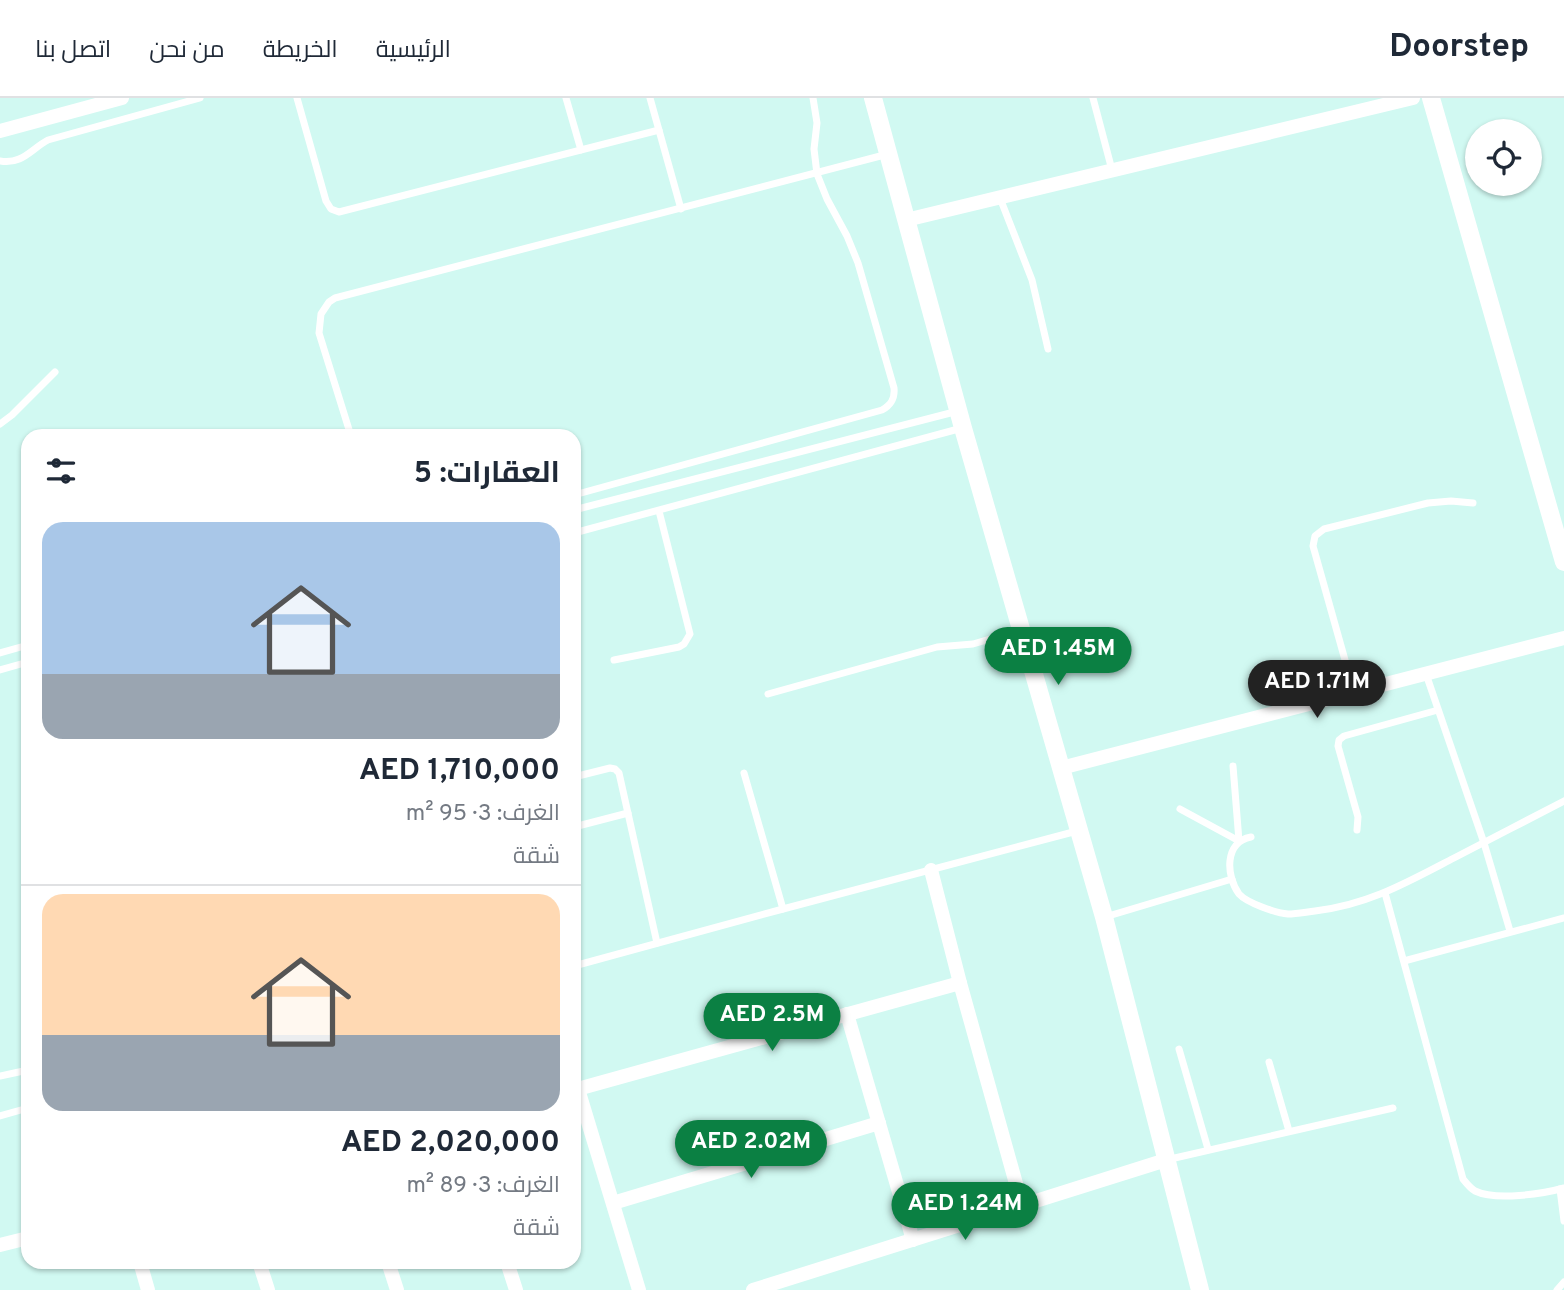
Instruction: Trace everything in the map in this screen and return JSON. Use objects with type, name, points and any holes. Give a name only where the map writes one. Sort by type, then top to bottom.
[{"type":"street","points":[[0,131],[122,98]]},
{"type":"street","points":[[873,98],[961,419],[1104,917],[1197,1289]]},
{"type":"street","points":[[1431,98],[1560,534],[1564,562]]},
{"type":"street","points":[[906,220],[1405,99]]},
{"type":"street","points":[[1061,768],[1564,639]]},
{"type":"street","points":[[931,870],[1022,1205]]},
{"type":"street","points":[[581,1088],[960,983]]},
{"type":"street","points":[[847,1014],[912,1240]]},
{"type":"street","points":[[581,1104],[639,1290]]},
{"type":"street","points":[[613,1203],[879,1123]]},
{"type":"street","points":[[753,1290],[1166,1160]]},
{"type":"street","points":[[0,1245],[21,1240]]},
{"type":"street","points":[[142,1269],[148,1290]]},
{"type":"street","points":[[261,1269],[268,1290]]},
{"type":"street","points":[[390,1269],[397,1290]]},
{"type":"street","points":[[509,1269],[516,1290]]},
{"type":"lane","points":[[0,161],[22,159],[36,146],[48,140],[200,98]]},
{"type":"lane","points":[[297,98],[326,201],[331,209],[339,212],[659,130]]},
{"type":"lane","points":[[566,98],[581,150]]},
{"type":"lane","points":[[650,98],[681,209]]},
{"type":"lane","points":[[581,493],[882,410],[891,404],[894,388],[858,263],[817,174],[814,149],[817,123],[813,98]]},
{"type":"lane","points":[[1093,98],[1112,170]]},
{"type":"lane","points":[[349,429],[318,327],[324,308],[335,298],[888,154]]},
{"type":"lane","points":[[1000,197],[1032,280],[1048,349]]},
{"type":"lane","points":[[0,424],[55,372]]},
{"type":"lane","points":[[581,508],[961,419]]},
{"type":"lane","points":[[581,531],[961,419]]},
{"type":"lane","points":[[1354,693],[1313,546],[1315,536],[1324,529],[1428,503],[1473,503]]},
{"type":"lane","points":[[614,660],[679,647],[690,634],[659,510]]},
{"type":"lane","points":[[768,694],[937,647],[973,644],[1021,630]]},
{"type":"lane","points":[[0,653],[21,647]]},
{"type":"lane","points":[[0,670],[21,664]]},
{"type":"lane","points":[[1426,674],[1484,843],[1510,931]]},
{"type":"lane","points":[[1357,830],[1358,817],[1338,746],[1339,740],[1344,736],[1438,710]]},
{"type":"lane","points":[[1233,766],[1239,841]]},
{"type":"lane","points":[[581,775],[610,768],[615,769],[620,776],[657,943]]},
{"type":"lane","points":[[744,773],[783,909]]},
{"type":"lane","points":[[1251,837],[1239,841],[1232,851],[1232,879],[1244,898],[1286,914],[1345,906],[1385,893],[1564,801]]},
{"type":"lane","points":[[1180,809],[1239,841]]},
{"type":"lane","points":[[581,825],[628,813]]},
{"type":"lane","points":[[581,964],[1079,831]]},
{"type":"lane","points":[[1104,917],[1232,879]]},
{"type":"lane","points":[[1385,893],[1463,1179],[1466,1184],[1480,1192],[1505,1195],[1562,1189],[1564,1221]]},
{"type":"lane","points":[[1404,961],[1564,918]]},
{"type":"lane","points":[[1179,1049],[1208,1149]]},
{"type":"lane","points":[[1269,1062],[1289,1131]]},
{"type":"lane","points":[[0,1076],[21,1072]]},
{"type":"lane","points":[[1166,1160],[1393,1108]]},
{"type":"lane","points":[[0,1116],[21,1110]]},
{"type":"lane","points":[[1557,1290],[1564,1282]]}]
